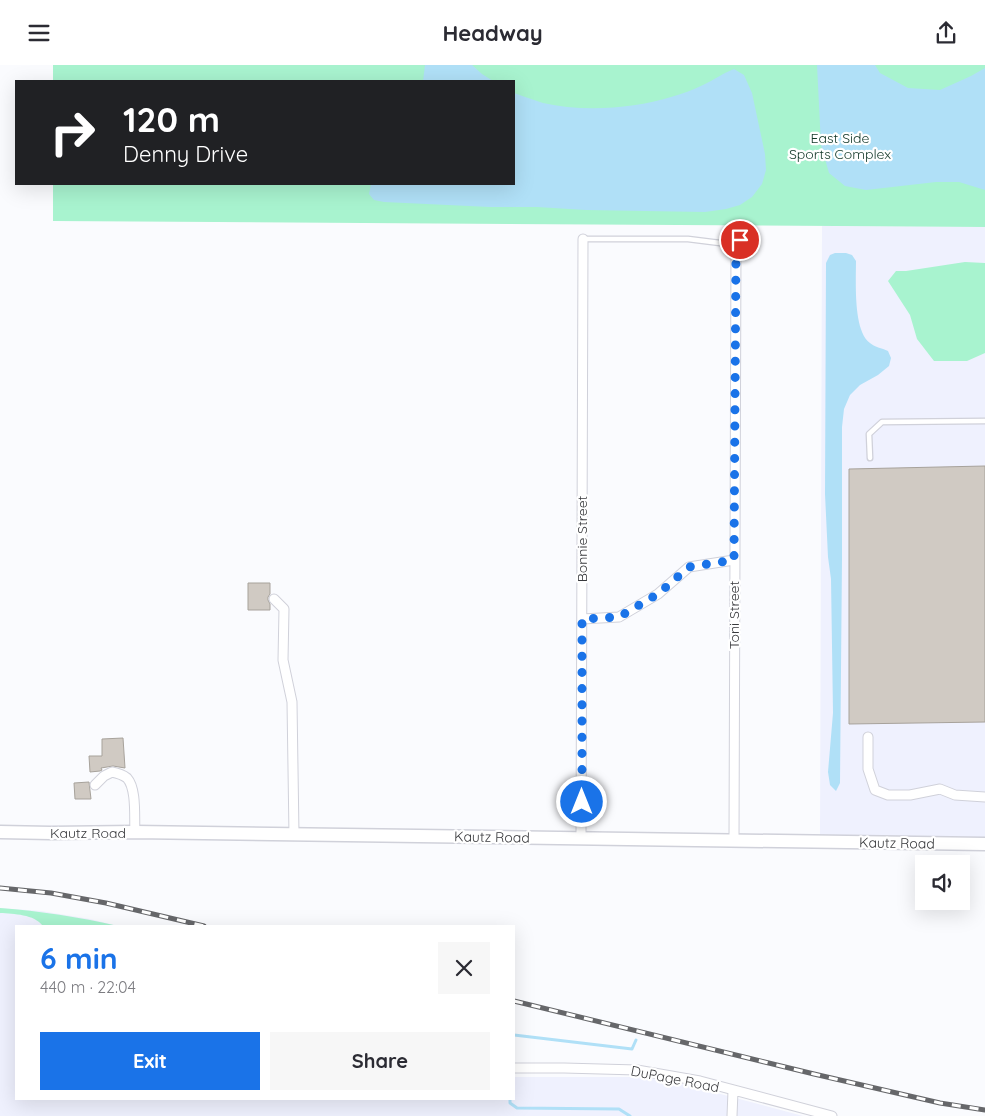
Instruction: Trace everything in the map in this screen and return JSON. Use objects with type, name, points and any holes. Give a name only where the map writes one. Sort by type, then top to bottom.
[{"type":"street","name":"Bonnie Street","points":[[581,839],[583,239]]},
{"type":"street","name":"Toni Street","points":[[734,841],[734,560],[738,243]]},
{"type":"street","points":[[582,619],[619,617],[658,594],[689,567],[734,560]]},
{"type":"street","points":[[274,599],[284,609],[283,660],[292,702],[294,835]]},
{"type":"street","points":[[868,737],[868,769],[875,790],[888,795],[910,795],[940,789],[955,795],[985,797]]},
{"type":"street","points":[[95,785],[104,775],[112,772],[120,774],[127,779],[132,786],[134,795],[135,832]]},
{"type":"street","name":"Kautz Road","points":[[0,832],[135,832],[985,845]]},
{"type":"street","name":"DuPage Road","points":[[515,1068],[637,1070],[700,1081],[832,1116]]},
{"type":"street","points":[[732,1116],[733,1091]]},
{"type":"lane","points":[[583,239],[688,239],[738,243]]},
{"type":"lane","points":[[870,458],[869,434],[882,422],[985,421]]},
{"type":"shaded area","points":[[822,226],[985,227],[985,840],[820,840]]},
{"type":"shaded area","points":[[0,908],[41,911],[114,925],[15,925],[15,1100],[515,1100],[515,1077],[642,1077],[679,1083],[803,1116],[0,1116]]},
{"type":"green space","name":"East Side Sports Complex","points":[[53,65],[985,65],[985,227],[53,221],[53,185],[515,185],[515,80],[53,80]]},
{"type":"green space","points":[[965,262],[985,263],[985,353],[967,361],[934,361],[917,339],[910,315],[888,281],[896,271]]},
{"type":"green space","points":[[0,908],[30,911],[113,925],[42,925],[29,917],[0,913]]},
{"type":"water","points":[[425,65],[472,65],[491,80],[423,80]]},
{"type":"water","points":[[817,65],[875,65],[880,73],[908,88],[940,90],[985,68],[985,190],[959,182],[936,182],[866,190],[845,186],[829,173],[821,145]]},
{"type":"water","points":[[734,69],[744,75],[752,93],[765,154],[766,170],[762,184],[752,197],[740,205],[705,212],[586,210],[384,202],[374,200],[369,194],[371,185],[515,185],[515,93],[558,106],[574,108],[624,107],[656,101],[683,93],[699,87]]},
{"type":"water","points":[[835,253],[852,255],[856,261],[856,293],[861,328],[870,343],[888,351],[891,358],[889,366],[860,385],[850,395],[844,409],[842,427],[840,783],[836,791],[830,785],[828,772],[833,713],[831,579],[825,494],[826,263],[830,255]]},
{"type":"building","points":[[985,466],[985,722],[849,724],[849,469]]},
{"type":"building","points":[[248,583],[270,583],[268,600],[270,610],[248,610]]},
{"type":"building","points":[[123,738],[125,768],[113,766],[101,768],[102,770],[100,771],[90,772],[89,756],[102,756],[102,739]]},
{"type":"building","points":[[89,782],[91,799],[75,799],[74,783]]},
{"type":"waterway","points":[[515,1035],[632,1049],[636,1040]]},
{"type":"waterway","points":[[510,1100],[510,1103],[517,1108],[619,1109],[630,1116]]},
{"type":"railway","points":[[0,888],[51,893],[106,903],[200,925]]},
{"type":"railway","points":[[515,1001],[814,1074],[940,1103],[985,1110]]},
{"type":"route","points":[[582,802],[582,619],[619,617],[658,594],[689,567],[734,560],[736,245],[740,240]]}]
